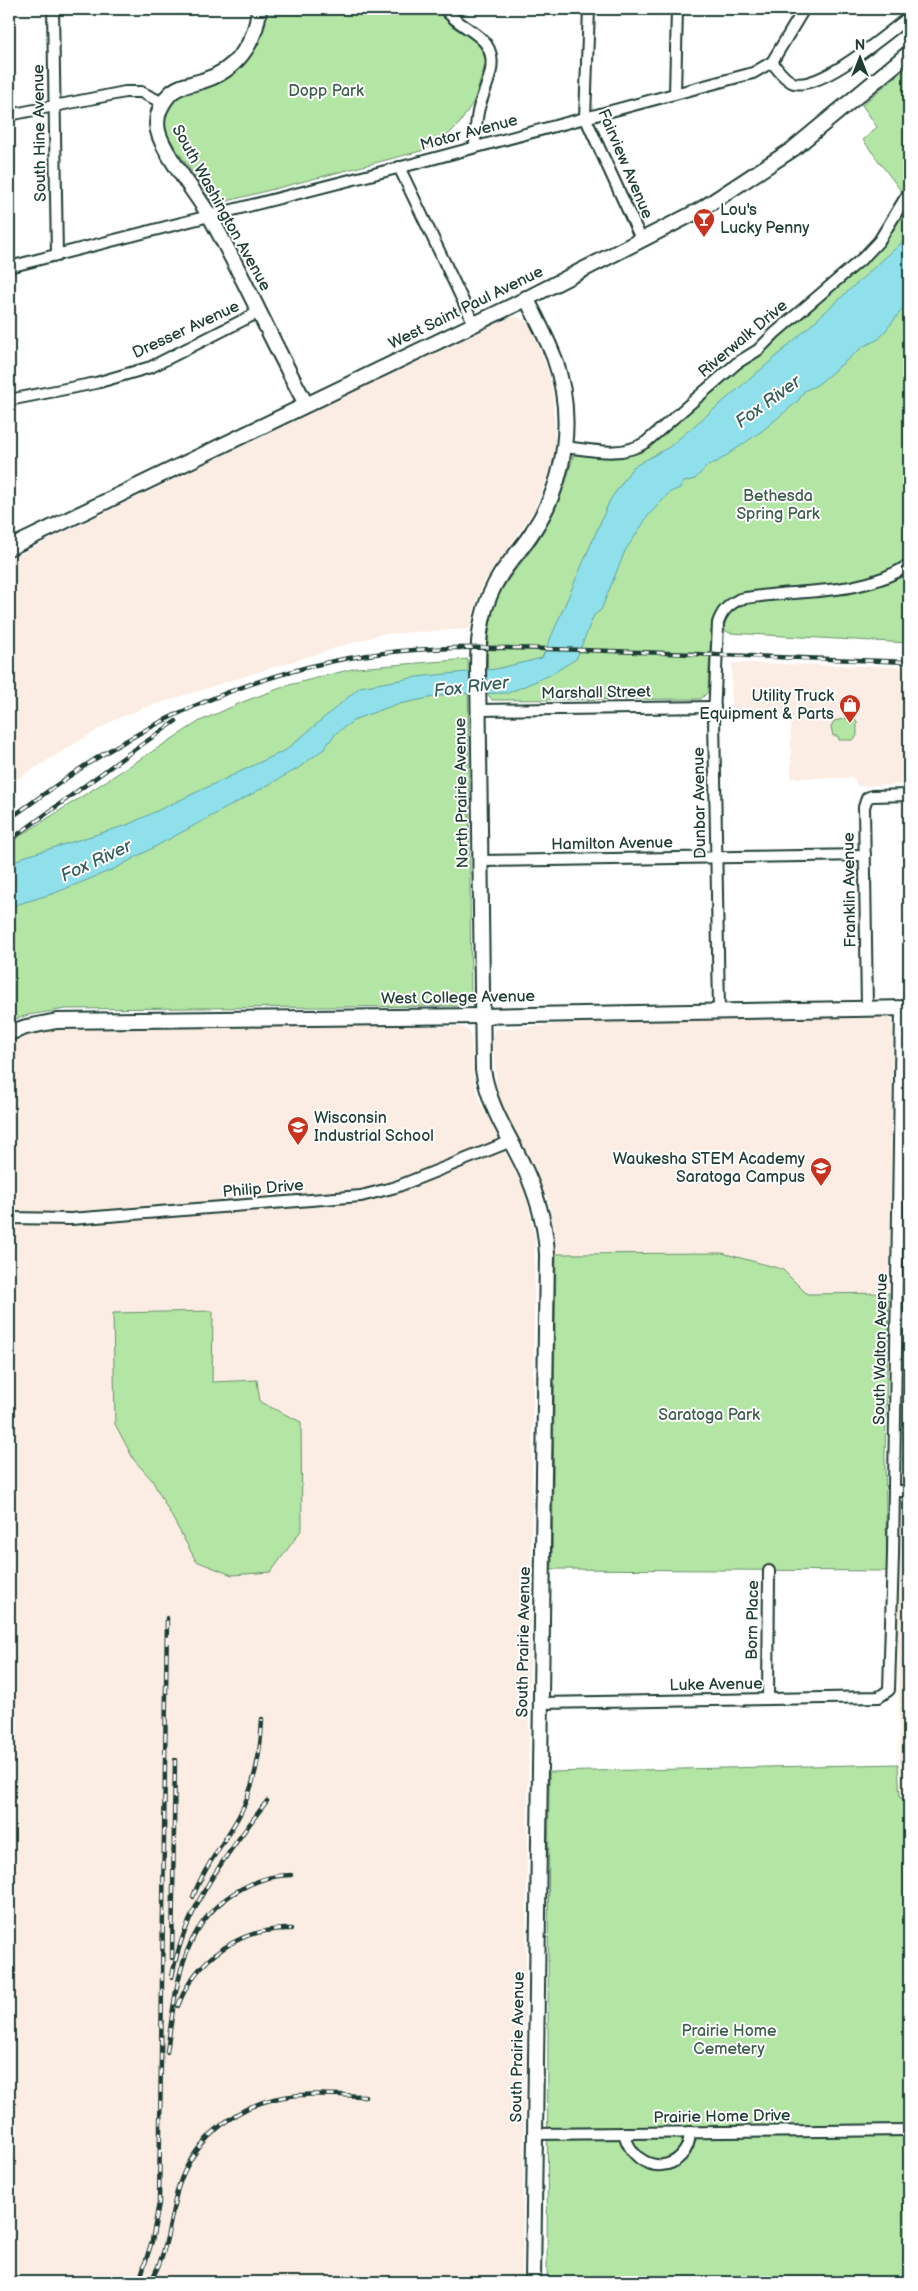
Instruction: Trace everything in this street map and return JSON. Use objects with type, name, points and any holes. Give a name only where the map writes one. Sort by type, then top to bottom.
[{"type":"street","name":"South Hine Avenue","points":[[52,9],[57,256]]},
{"type":"street","points":[[9,115],[54,105],[133,92],[149,95],[163,104],[169,94],[179,87],[219,75],[238,60],[254,36],[259,9]]},
{"type":"street","points":[[445,9],[460,25],[480,37],[492,56],[491,71],[478,111],[475,147]]},
{"type":"street","name":"Fairview Avenue","points":[[589,9],[585,117],[642,241]]},
{"type":"street","points":[[675,94],[677,9]]},
{"type":"street","points":[[804,9],[772,62],[778,71],[792,82],[809,83],[834,72],[909,17]]},
{"type":"street","name":"West Saint Paul Avenue","points":[[9,548],[474,324],[642,241],[700,210],[780,159],[909,53]]},
{"type":"street","name":"Motor Avenue","points":[[9,267],[399,167],[754,73],[772,62]]},
{"type":"street","name":"South Washington Avenue","points":[[163,104],[157,122],[160,137],[209,216],[306,404]]},
{"type":"street","points":[[399,167],[474,324]]},
{"type":"street","name":"Riverwalk Drive","points":[[565,447],[616,451],[631,450],[646,442],[737,363],[758,350],[775,333],[864,257],[884,234],[909,192]]},
{"type":"street","name":"North Prairie Avenue","points":[[481,1016],[479,634],[489,596],[502,572],[544,514],[555,487],[565,447],[566,408],[560,376],[551,350],[526,298]]},
{"type":"street","name":"Dresser Avenue","points":[[9,400],[96,383],[151,367],[259,312]]},
{"type":"street","name":"Dunbar Avenue","points":[[719,1010],[714,707],[718,623],[721,615],[732,603],[749,598],[809,594],[859,586],[891,575],[909,565]]},
{"type":"street","name":"Marshall Street","points":[[479,703],[714,707]]},
{"type":"street","name":"Franklin Avenue","points":[[867,1008],[866,801],[872,796],[909,795]]},
{"type":"street","name":"Hamilton Avenue","points":[[480,861],[865,855]]},
{"type":"street","name":"West College Avenue","points":[[9,1033],[57,1020],[481,1016],[719,1010],[905,1008]]},
{"type":"street","name":"South Walton Avenue","points":[[888,1690],[905,1008]]},
{"type":"street","name":"South Prairie Avenue","points":[[481,1016],[482,1056],[486,1088],[496,1117],[527,1174],[537,1198],[546,1242],[533,2282]]},
{"type":"street","name":"Philip Drive","points":[[9,1218],[71,1219],[361,1196],[396,1187],[509,1142]]},
{"type":"street","points":[[894,1492],[909,1491]]},
{"type":"street","name":"Born Place","points":[[768,1699],[769,1571]]},
{"type":"street","name":"Luke Avenue","points":[[541,1703],[879,1697],[888,1690]]},
{"type":"street","name":"Prairie Home Drive","points":[[535,2134],[909,2130]]},
{"type":"street","points":[[624,2133],[629,2148],[637,2158],[655,2165],[675,2160],[683,2152],[690,2132]]},
{"type":"shaded area","points":[[510,317],[525,320],[531,328],[548,370],[553,394],[555,441],[551,468],[533,513],[483,584],[475,606],[470,629],[381,634],[143,708],[114,720],[9,784],[9,559]]},
{"type":"shaded area","name":"Utility Truck Equipment & Parts","points":[[732,663],[909,667],[909,784],[857,786],[855,778],[791,778],[791,714],[731,715]]},
{"type":"shaded area","points":[[886,1015],[893,1021],[889,1293],[806,1294],[782,1269],[722,1253],[556,1254],[554,1228],[548,1200],[502,1105],[497,1089],[492,1038],[495,1029],[591,1022]]},
{"type":"shaded area","points":[[370,1025],[461,1027],[468,1030],[471,1036],[473,1078],[480,1102],[525,1191],[535,1237],[522,2282],[9,2282],[9,1042],[34,1033],[60,1029]]},
{"type":"shaded area","points":[[909,1497],[909,1798],[900,1798],[898,1601],[900,1509],[901,1499]]},
{"type":"green space","name":"Dopp Park","points":[[267,9],[438,9],[453,27],[478,42],[486,61],[475,99],[460,123],[442,141],[421,151],[216,204],[212,202],[167,135],[164,120],[166,110],[171,102],[179,97],[211,86],[231,75],[247,60],[262,31]]},
{"type":"green space","name":"Bethesda Spring Park","points":[[909,65],[909,643],[730,633],[724,630],[711,630],[708,692],[701,699],[492,700],[488,694],[488,643],[491,617],[506,582],[529,553],[551,517],[562,492],[574,452],[633,453],[745,362],[764,352],[775,337],[857,268],[907,199],[863,140],[877,127],[862,105]]},
{"type":"green space","points":[[468,659],[471,997],[468,1003],[460,1006],[66,1009],[28,1015],[9,1021],[9,843],[200,721],[245,701],[289,685],[356,668]]},
{"type":"green space","points":[[853,717],[857,721],[857,736],[853,740],[839,740],[838,736],[833,736],[831,727],[834,721]]},
{"type":"green space","name":"Saratoga Park","points":[[722,1253],[782,1269],[807,1294],[889,1293],[885,1456],[887,1571],[552,1569],[556,1254]]},
{"type":"green space","points":[[213,1311],[212,1382],[257,1380],[260,1402],[301,1422],[302,1529],[271,1572],[232,1575],[196,1561],[152,1480],[134,1460],[115,1424],[113,1313]]},
{"type":"green space","name":"Prairie Home Cemetery","points":[[898,1764],[900,1798],[909,1798],[909,2282],[547,2282],[549,1772]]},
{"type":"water","name":"Fox River","points":[[909,236],[909,301],[879,339],[864,346],[817,385],[804,391],[798,401],[762,431],[717,462],[708,465],[695,479],[684,482],[680,488],[670,492],[648,516],[625,551],[601,610],[594,615],[576,659],[550,675],[508,693],[449,694],[394,705],[356,719],[336,733],[324,749],[297,769],[114,869],[55,893],[9,907],[9,865],[23,857],[127,825],[286,750],[360,687],[417,677],[496,669],[542,658],[610,500],[633,467],[669,447],[771,361]]},
{"type":"railway","points":[[9,819],[99,756],[153,726],[199,704],[295,670],[356,657],[429,649],[502,648],[909,662]]},
{"type":"railway","points":[[9,841],[176,721]]},
{"type":"railway","points":[[139,2282],[152,2241],[159,2203],[167,1618]]},
{"type":"railway","points":[[193,1897],[208,1865],[245,1804],[259,1756],[262,1719]]},
{"type":"railway","points":[[172,1958],[175,1760]]},
{"type":"railway","points":[[172,1977],[186,1928],[197,1905],[222,1862],[267,1801]]},
{"type":"railway","points":[[167,2052],[178,1982],[184,1960],[193,1939],[205,1920],[220,1903],[241,1889],[271,1877],[291,1875]]},
{"type":"railway","points":[[178,2006],[196,1974],[208,1960],[222,1949],[238,1940],[255,1934],[272,1930],[291,1929]]},
{"type":"railway","points":[[150,2282],[161,2260],[178,2188],[184,2172],[192,2157],[214,2131],[242,2111],[274,2099],[308,2095],[365,2096]]},
{"type":"place","name":"Lou's Lucky Penny","points":[[704,238]]},
{"type":"place","name":"Utility Truck Equipment & Parts","points":[[850,724]]},
{"type":"place","name":"Wisconsin Industrial School","points":[[298,1146]]},
{"type":"place","name":"Waukesha STEM Academy Saratoga Campus","points":[[821,1187]]}]
